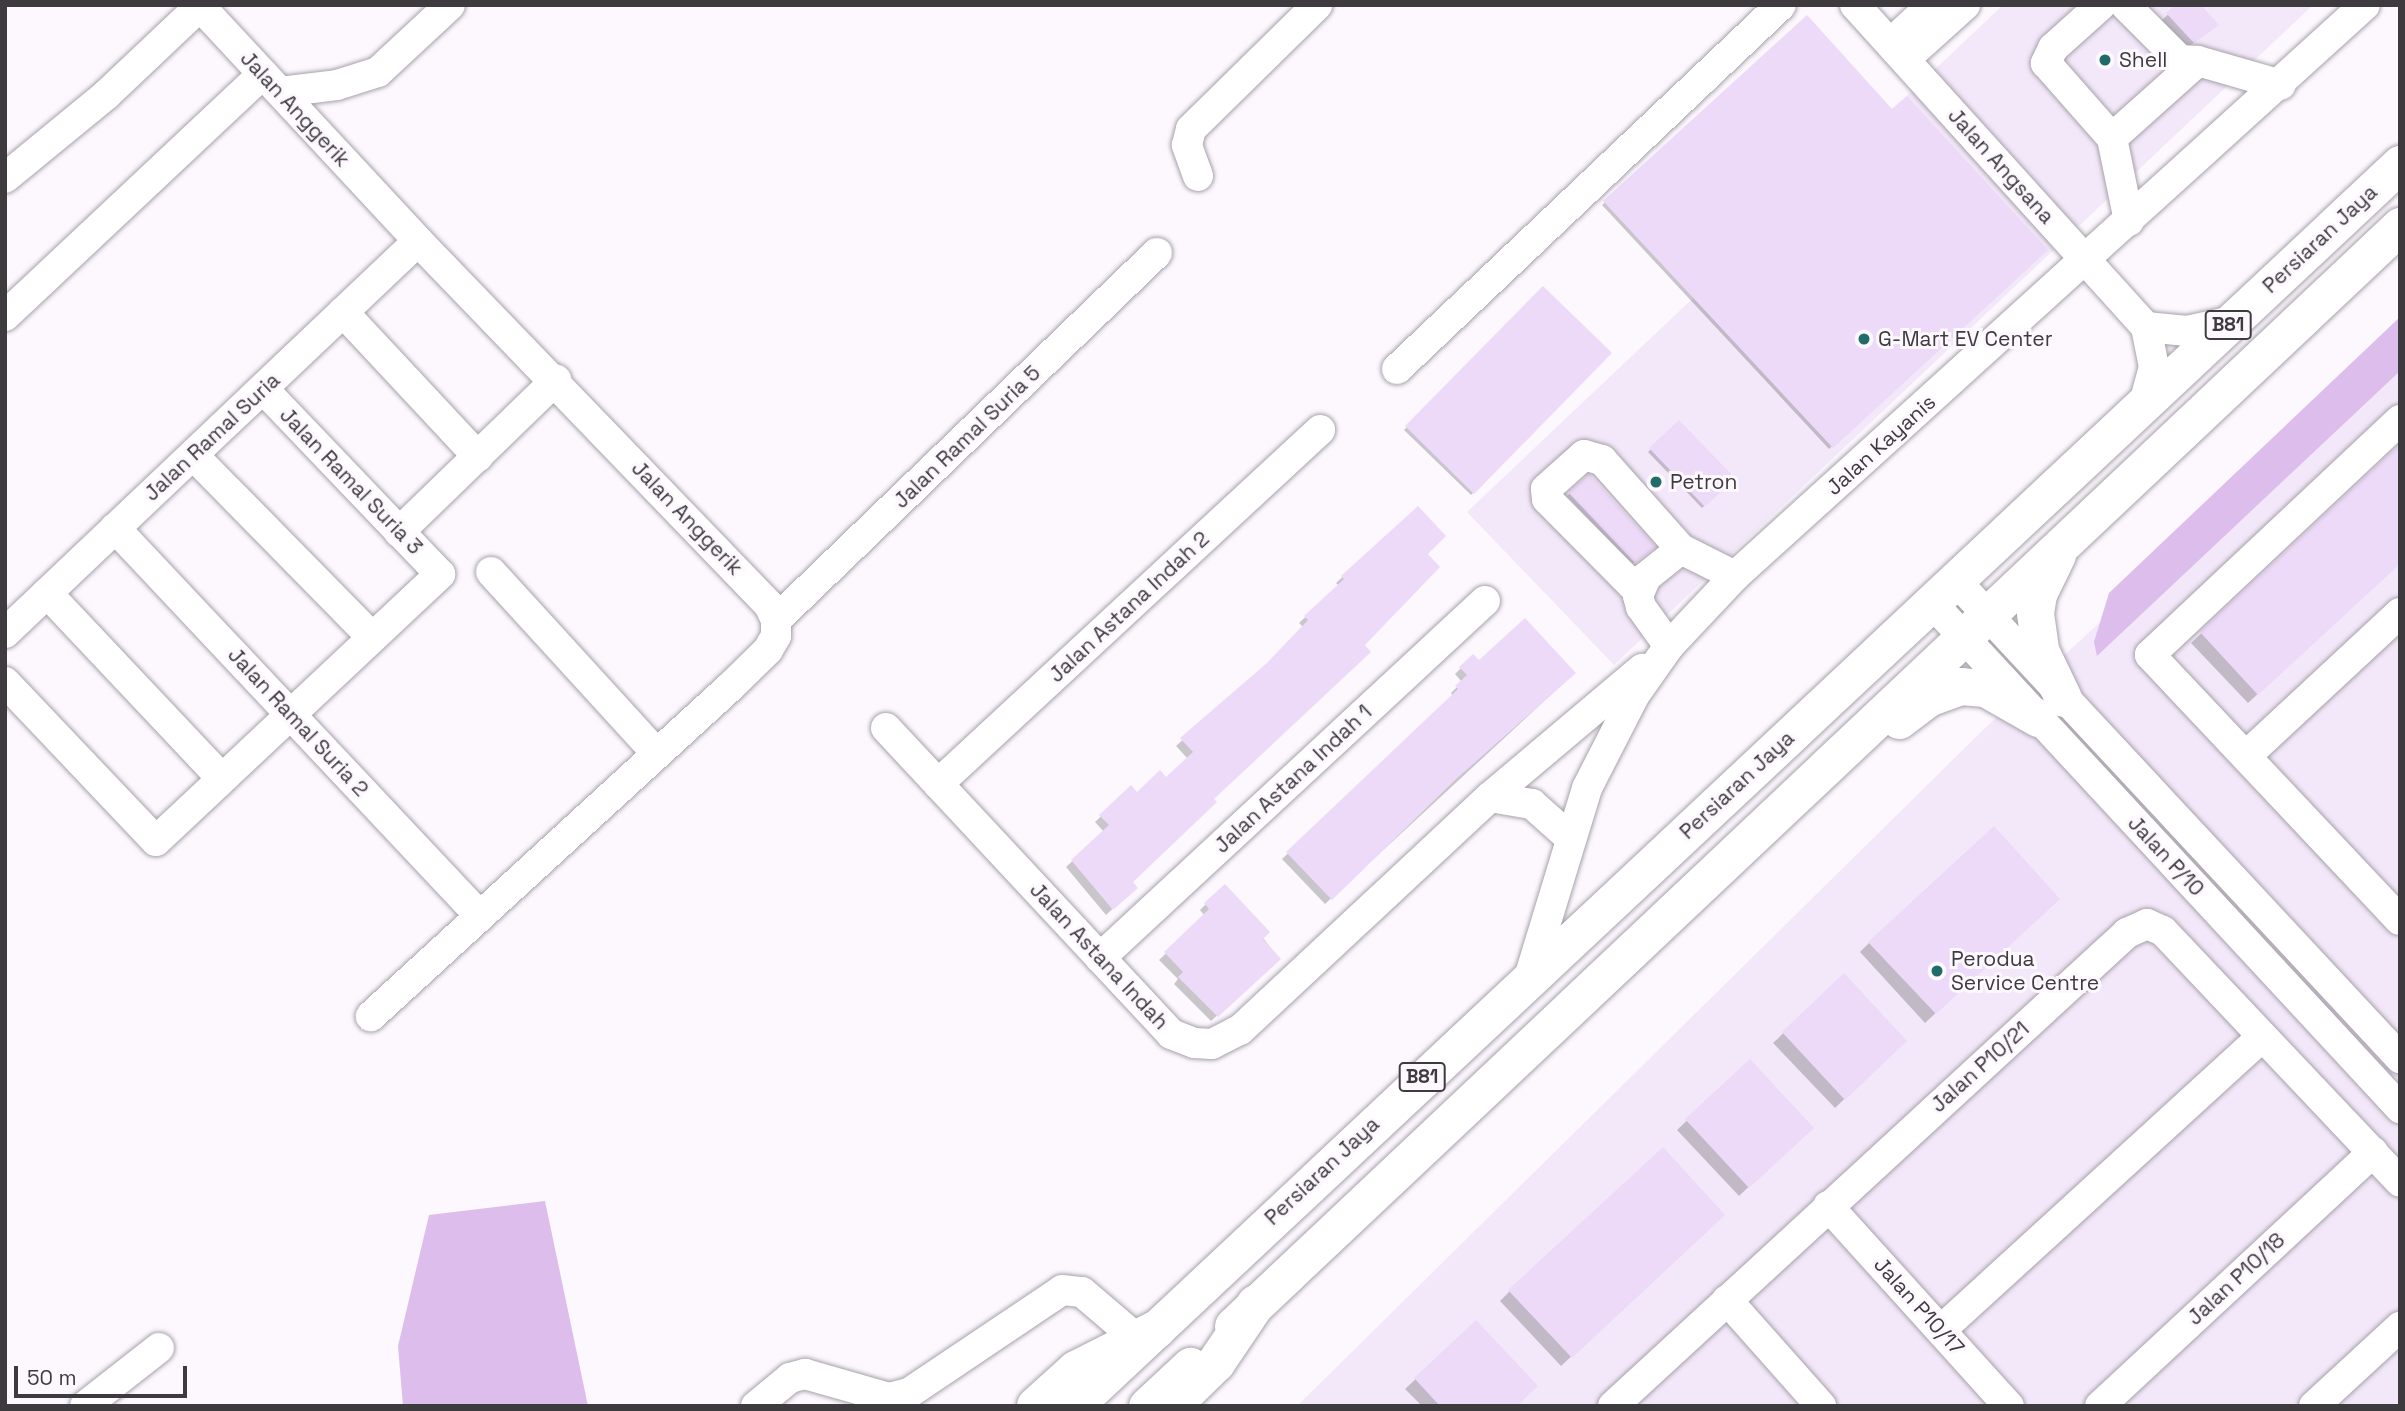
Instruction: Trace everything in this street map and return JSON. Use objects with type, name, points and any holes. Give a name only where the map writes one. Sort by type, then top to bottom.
[{"type":"highway","points":[[1172,1406],[1216,1363],[1256,1304]]},
{"type":"highway","points":[[1036,1406],[1076,1370],[1147,1334]]},
{"type":"main road","name":"Persiaran Jaya","points":[[1074,1406],[1147,1334],[2143,407],[2400,164]]},
{"type":"main road","name":"B81","points":[[1147,1406],[1741,850],[2073,530],[2400,226]]},
{"type":"main road","points":[[1741,850],[1930,697],[1960,687],[1985,688],[2051,708],[2035,613],[2046,575],[2073,530]]},
{"type":"street","points":[[5,316],[271,83],[337,85],[378,72],[450,5]]},
{"type":"street","points":[[1198,176],[1187,145],[1191,129],[1317,5]]},
{"type":"street","points":[[1397,369],[1781,5]]},
{"type":"street","name":"Jalan Angsana","points":[[1855,5],[2146,327]]},
{"type":"street","points":[[2101,5],[2053,48],[2046,63],[2112,138],[2129,221]]},
{"type":"street","points":[[2125,5],[2180,60],[2198,61],[2281,86]]},
{"type":"street","name":"Jalan Kayanis","points":[[1529,978],[1569,836],[1607,744],[1669,646],[1735,576],[2281,86],[2365,5]]},
{"type":"street","points":[[5,178],[106,95],[200,6]]},
{"type":"street","name":"Jalan Anggerik","points":[[200,6],[418,241],[556,380],[769,605],[776,620]]},
{"type":"street","points":[[1898,51],[1948,8]]},
{"type":"street","points":[[2112,138],[2198,61]]},
{"type":"street","name":"Jalan Ramal Suria","points":[[5,633],[418,241]]},
{"type":"street","name":"Jalan Ramal Suria 5","points":[[776,620],[1157,253]]},
{"type":"street","points":[[343,312],[478,457]]},
{"type":"street","points":[[2143,407],[2154,367],[2146,327],[2188,331],[2233,321]]},
{"type":"street","points":[[400,532],[556,380]]},
{"type":"street","name":"Jalan Ramal Suria 3","points":[[263,389],[440,573],[372,637]]},
{"type":"street","points":[[2400,420],[2150,655],[2400,920]]},
{"type":"street","name":"Jalan Astana Indah 2","points":[[938,784],[1320,430]]},
{"type":"street","points":[[1669,646],[1641,607],[1639,592],[1547,499],[1546,489],[1584,454],[1596,456],[1681,549],[1735,576]]},
{"type":"street","points":[[5,682],[156,841],[372,637],[192,455]]},
{"type":"street","name":"Jalan Ramal Suria 2","points":[[116,528],[480,916]]},
{"type":"street","points":[[1639,592],[1656,567],[1681,549]]},
{"type":"street","points":[[491,572],[656,753]]},
{"type":"street","name":"Jalan P/10","points":[[1944,592],[2051,708],[2400,1108]]},
{"type":"street","points":[[47,593],[222,779]]},
{"type":"street","name":"Jalan Astana Indah 1","points":[[1100,958],[1485,601]]},
{"type":"street","points":[[2245,756],[2400,613]]},
{"type":"street","points":[[371,1016],[768,650],[776,636],[776,620]]},
{"type":"street","name":"Jalan Astana Indah","points":[[886,728],[1171,1034],[1194,1043],[1227,1038],[1490,797],[1669,646]]},
{"type":"street","name":"Jalan P/10","points":[[2051,708],[2399,1057]]},
{"type":"street","points":[[1490,797],[1532,804],[1569,836]]},
{"type":"street","name":"Jalan P10/21","points":[[1619,1404],[1828,1206],[2127,933],[2147,923],[2164,931],[2400,1182]]},
{"type":"street","points":[[1941,1330],[2262,1037]]},
{"type":"street","name":"Jalan P10/18","points":[[2100,1406],[2372,1152]]},
{"type":"street","name":"Jalan P10/17","points":[[1828,1206],[2009,1406]]},
{"type":"street","points":[[756,1406],[790,1378],[805,1374],[889,1398],[909,1393],[1062,1290],[1082,1292],[1147,1334]]},
{"type":"street","points":[[1727,1300],[1821,1406]]},
{"type":"street","points":[[2314,1406],[2400,1327]]},
{"type":"street","points":[[85,1406],[159,1348]]},
{"type":"shaded area","points":[[2003,5],[2313,5],[1614,665],[1467,512]]},
{"type":"shaded area","points":[[2400,317],[2400,371],[2097,656],[2094,642],[2109,593]]},
{"type":"shaded area","points":[[2400,346],[2400,1406],[1297,1406],[1982,731]]},
{"type":"shaded area","points":[[545,1201],[588,1406],[403,1406],[398,1346],[429,1215]]},
{"type":"building","points":[[2175,5],[2201,5],[2219,25],[2194,43],[2166,13]]},
{"type":"building","points":[[1807,15],[1892,109],[1907,96],[2048,250],[1833,448],[1603,201]]},
{"type":"building","points":[[1543,286],[1612,353],[1474,494],[1405,426]]},
{"type":"building","points":[[1679,420],[1735,478],[1705,507],[1649,448]]},
{"type":"building","points":[[2400,444],[2400,564],[2258,695],[2200,632]]},
{"type":"building","points":[[1589,474],[1656,547],[1635,563],[1568,492]]},
{"type":"building","points":[[1418,506],[1446,536],[1428,554],[1440,567],[1365,645],[1371,652],[1214,799],[1217,802],[1133,882],[1138,888],[1113,910],[1071,860],[1109,825],[1099,815],[1131,785],[1137,792],[1160,770],[1166,777],[1193,752],[1180,738],[1267,663],[1308,620],[1304,616],[1344,579],[1341,576]]},
{"type":"building","points":[[1525,618],[1576,673],[1455,780],[1332,900],[1286,852],[1458,689],[1455,686],[1467,675],[1459,667],[1473,654],[1479,660]]},
{"type":"building","points":[[1994,826],[2060,899],[1936,1014],[1868,942]]},
{"type":"building","points":[[1225,884],[1270,932],[1263,939],[1281,959],[1218,1017],[1178,977],[1183,972],[1164,952],[1209,909],[1204,903]]},
{"type":"building","points":[[1844,973],[1907,1041],[1845,1100],[1782,1032]]},
{"type":"building","points":[[1750,1059],[1814,1128],[1749,1188],[1685,1119]]},
{"type":"building","points":[[1663,1147],[1725,1215],[1572,1358],[1508,1290]]},
{"type":"building","points":[[1476,1320],[1538,1386],[1517,1406],[1440,1406],[1414,1378]]},
{"type":"place","name":"Shell","points":[[2105,60]]},
{"type":"place","name":"G-Mart EV Center","points":[[1864,339]]},
{"type":"place","name":"Petron","points":[[1656,482]]},
{"type":"place","name":"Perodua Service Centre","points":[[1937,971]]}]
